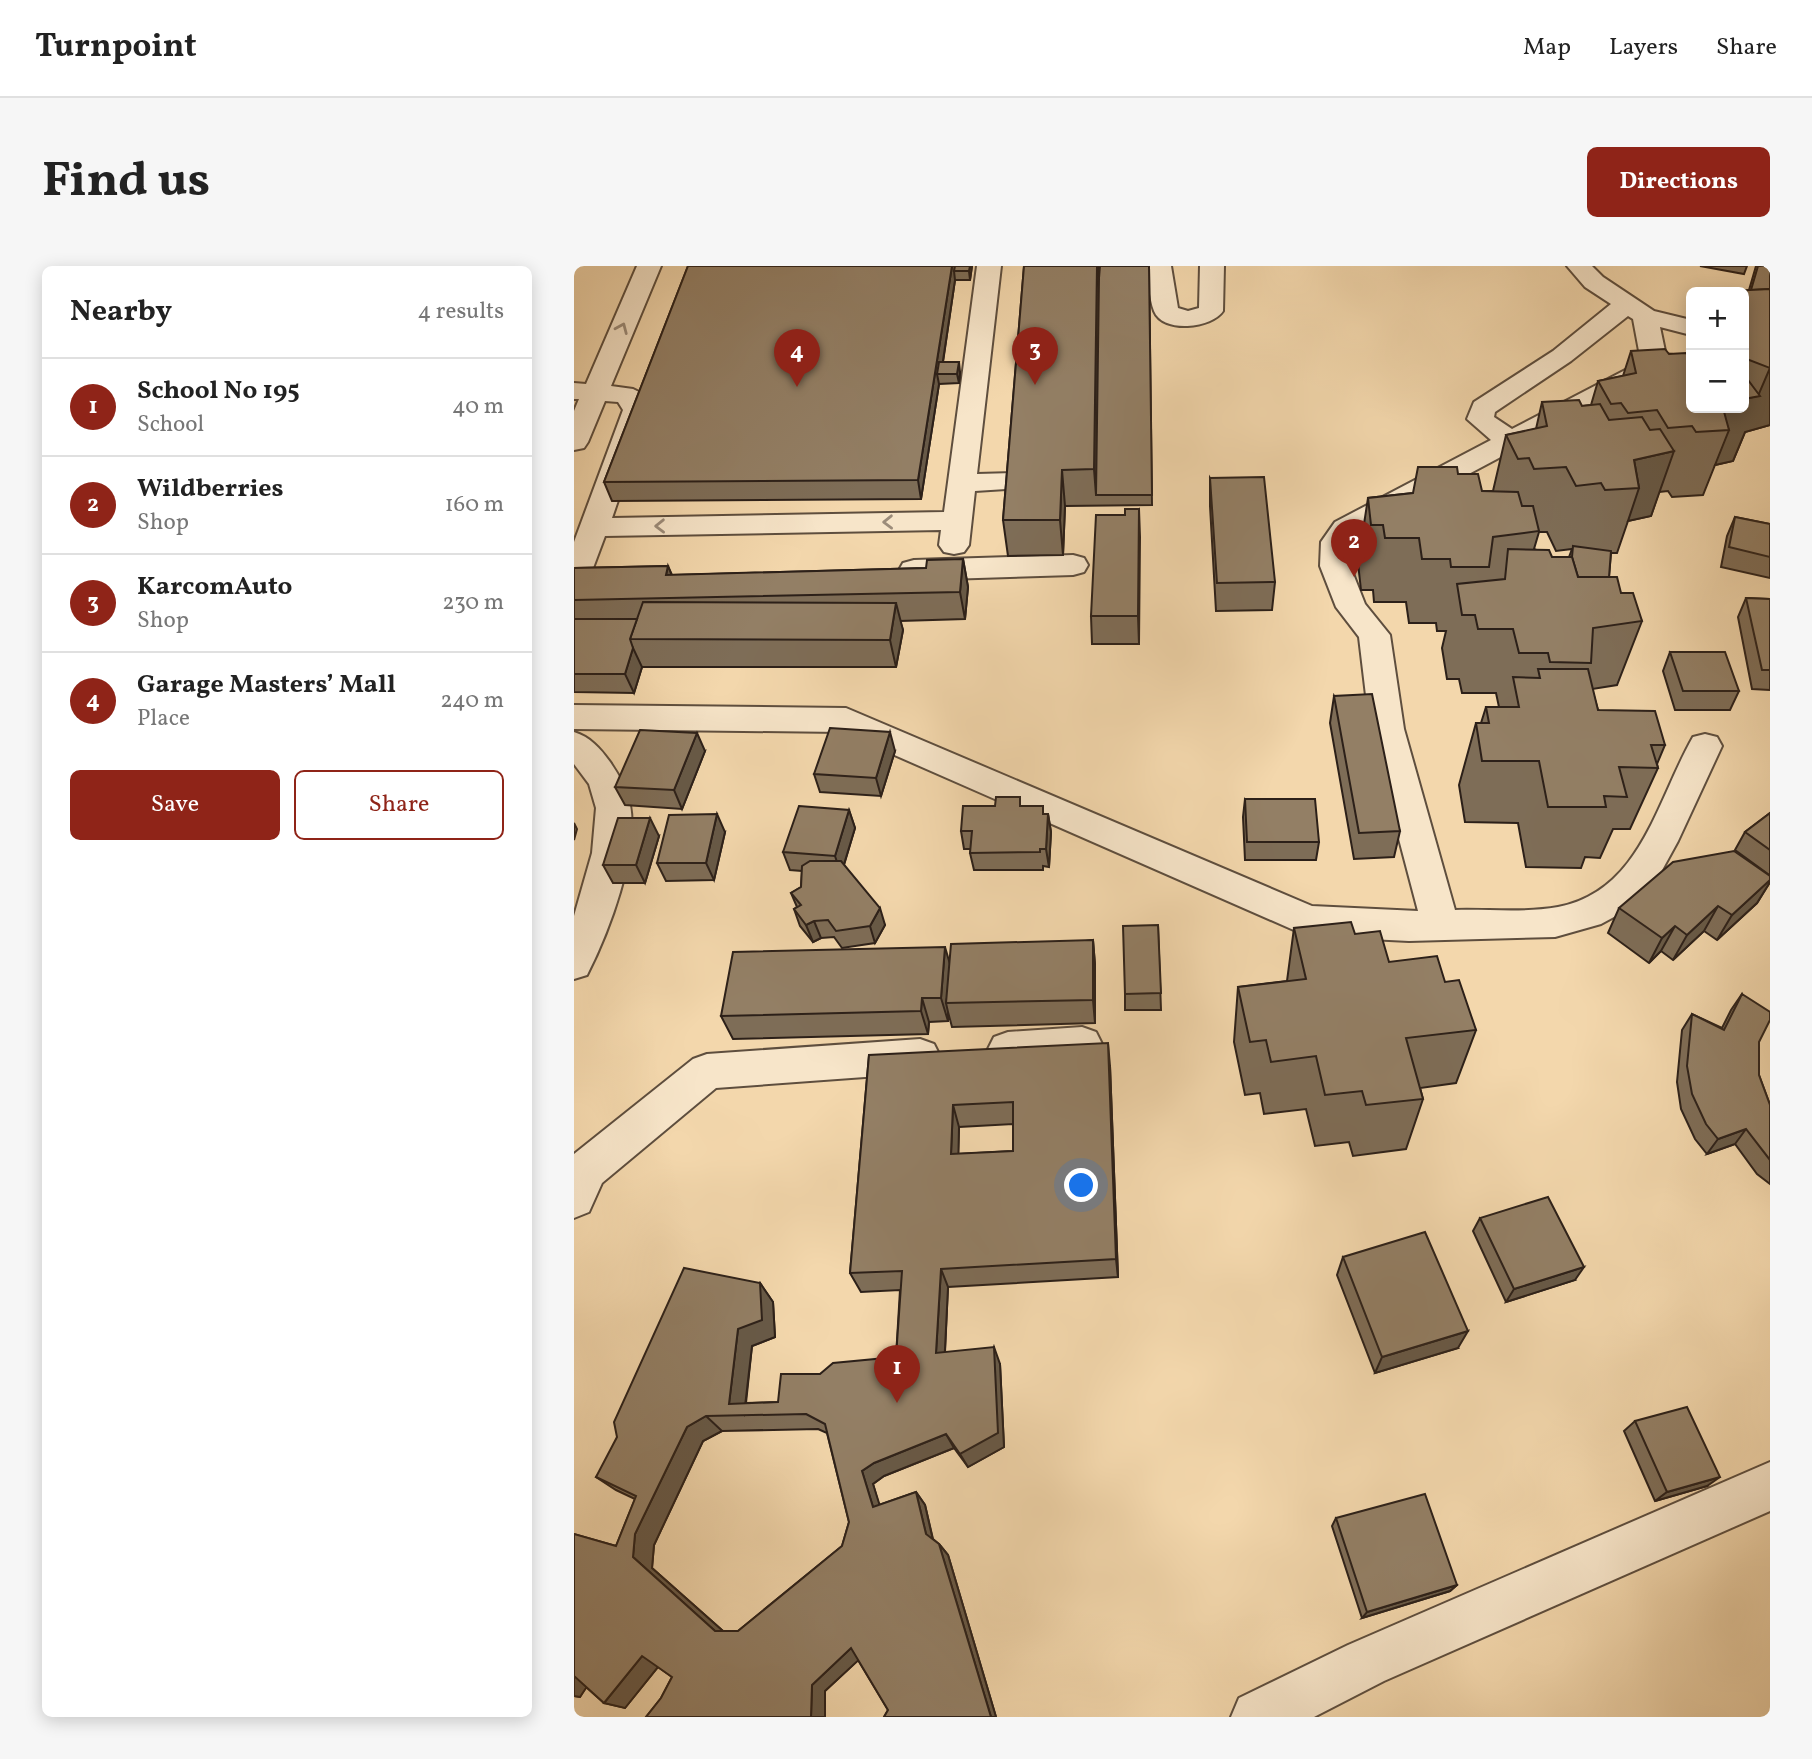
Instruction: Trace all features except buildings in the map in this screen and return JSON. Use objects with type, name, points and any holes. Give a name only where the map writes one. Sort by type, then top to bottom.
[{"type":"lane","points":[[574,442],[584,391],[649,266]]},
{"type":"lane","points":[[951,569],[989,266]]},
{"type":"lane","points":[[1159,266],[1166,311],[1175,318],[1196,318],[1211,311],[1212,266]]},
{"type":"lane","points":[[1579,266],[1594,282],[1636,310],[1686,326]]},
{"type":"lane","points":[[1440,923],[1387,729],[1374,635],[1351,607],[1335,566],[1336,542],[1345,528],[1642,372],[1652,351],[1636,310]]},
{"type":"lane","points":[[1509,440],[1480,418],[1483,408],[1636,310]]},
{"type":"lane","points":[[584,391],[632,381],[642,376]]},
{"type":"lane","points":[[584,391],[624,395],[634,400],[636,410],[594,527],[584,577]]},
{"type":"lane","points":[[961,482],[1014,482]]},
{"type":"lane","points":[[594,527],[956,522]]},
{"type":"lane","points":[[883,570],[1073,565]]},
{"type":"lane","points":[[574,717],[846,720],[1309,921],[1409,926],[1440,923],[1555,922],[1588,914],[1623,895],[1643,873],[1705,746]]},
{"type":"lane","points":[[574,744],[590,759],[611,793],[614,831],[595,914],[574,964]]},
{"type":"lane","points":[[574,1198],[586,1170],[707,1071],[1082,1044]]},
{"type":"lane","points":[[1258,1717],[1366,1662],[1770,1486]]},
{"type":"place","name":"KarcomAuto","points":[[1035,385]]},
{"type":"place","name":"Garage Masters’ Mall","points":[[797,387]]},
{"type":"place","name":"Wildberries","points":[[1354,577]]},
{"type":"place","name":"School No 195","points":[[897,1403]]}]
